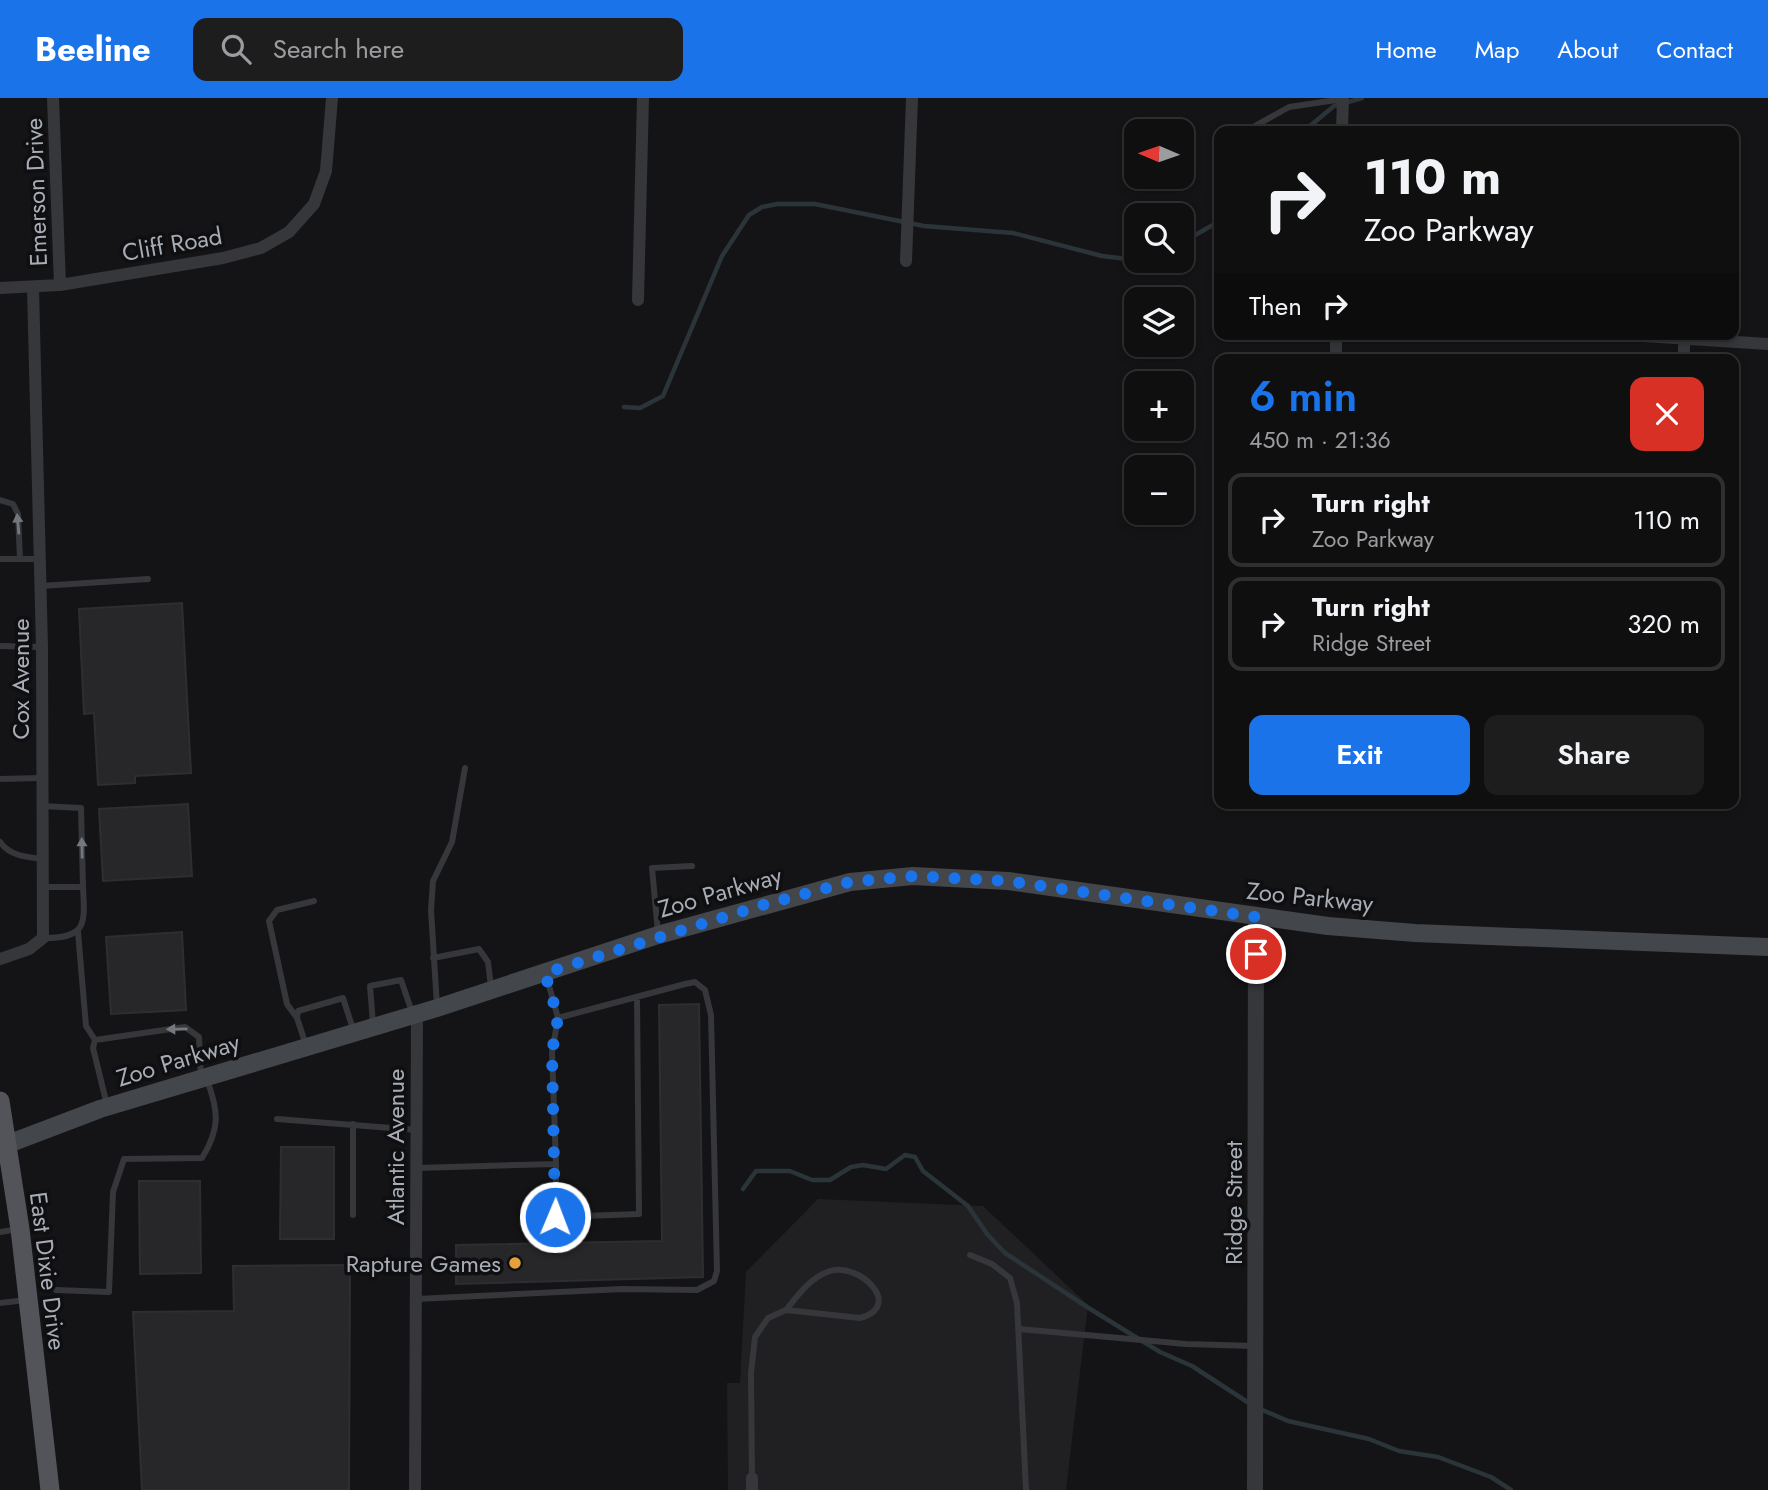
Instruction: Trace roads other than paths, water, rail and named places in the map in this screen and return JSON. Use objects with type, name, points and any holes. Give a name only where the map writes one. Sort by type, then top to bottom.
[{"type":"main road","name":"Zoo Parkway","points":[[3,1146],[108,1107],[437,1008],[658,935],[850,882],[913,876],[1007,881],[1256,917],[1415,933],[1768,947]]},
{"type":"main road","name":"East Dixie Drive","points":[[0,1101],[3,1146],[20,1229],[50,1490]]},
{"type":"street","name":"Emerson Drive","points":[[53,98],[60,285]]},
{"type":"street","name":"Cliff Road","points":[[0,288],[60,285],[223,257],[261,248],[289,232],[314,204],[326,172],[332,98]]},
{"type":"street","points":[[638,300],[643,98]]},
{"type":"street","points":[[905,261],[912,98]]},
{"type":"street","points":[[1342,126],[1343,98]]},
{"type":"street","name":"Cox Avenue","points":[[33,288],[42,647],[43,938]]},
{"type":"street","points":[[1701,340],[1768,344]]},
{"type":"street","name":"Ridge Street","points":[[1255,1490],[1256,917]]},
{"type":"street","points":[[0,959],[29,949],[43,938]]},
{"type":"street","name":"Atlantic Avenue","points":[[415,1014],[415,1490]]},
{"type":"lane","points":[[1255,126],[1289,107],[1343,98]]},
{"type":"lane","points":[[0,500],[13,504],[18,514],[20,559]]},
{"type":"lane","points":[[0,559],[40,559]]},
{"type":"lane","points":[[41,586],[148,579]]},
{"type":"lane","points":[[0,646],[42,647]]},
{"type":"lane","points":[[437,1008],[433,958],[433,881],[452,842],[465,768]]},
{"type":"lane","points":[[0,779],[41,778]]},
{"type":"lane","points":[[42,806],[81,808],[85,922],[78,932],[62,938],[43,938]]},
{"type":"lane","points":[[0,842],[5,849],[17,855],[44,859]]},
{"type":"lane","points":[[658,935],[652,868],[692,866]]},
{"type":"lane","points":[[44,887],[83,887]]},
{"type":"lane","points":[[307,1046],[297,1018],[287,1004],[269,921],[277,910],[314,901]]},
{"type":"lane","points":[[78,932],[86,1026],[95,1040],[93,1048],[108,1107]]},
{"type":"lane","points":[[433,958],[479,949],[488,962],[491,989]]},
{"type":"lane","points":[[545,973],[558,1018],[552,1052],[555,1217],[639,1214],[637,997]]},
{"type":"lane","points":[[373,1026],[370,986],[401,980],[415,1014]]},
{"type":"lane","points":[[416,1299],[622,1289],[697,1290],[714,1281],[717,1270],[710,1001],[705,990],[695,982],[558,1018]]},
{"type":"lane","points":[[297,1018],[298,1011],[343,998],[354,1031]]},
{"type":"lane","points":[[56,1290],[109,1292],[113,1192],[124,1159],[202,1158],[215,1137],[214,1100],[204,1079],[199,1037],[185,1027],[95,1040]]},
{"type":"lane","points":[[277,1119],[416,1130]]},
{"type":"lane","points":[[353,1124],[354,1215]]},
{"type":"lane","points":[[416,1167],[556,1164]]},
{"type":"lane","points":[[0,1232],[20,1229]]},
{"type":"lane","points":[[970,1255],[992,1264],[1010,1278],[1019,1329],[1026,1490]]},
{"type":"lane","points":[[752,1484],[751,1373],[755,1336],[768,1318],[786,1310],[808,1283],[831,1270],[853,1272],[868,1279],[879,1294],[878,1306],[870,1315],[860,1318],[786,1310]]},
{"type":"lane","points":[[0,1303],[27,1300]]},
{"type":"lane","points":[[1019,1329],[1186,1344],[1256,1346]]},
{"type":"waterway","points":[[1310,126],[1334,106],[1362,98]]},
{"type":"waterway","points":[[624,407],[640,408],[663,396],[722,256],[749,215],[762,207],[777,204],[815,204],[924,226],[1013,233],[1102,256],[1124,259]]},
{"type":"waterway","points":[[1194,236],[1214,224]]},
{"type":"waterway","points":[[743,1189],[756,1171],[790,1171],[812,1180],[830,1180],[851,1167],[863,1165],[886,1169],[905,1155],[915,1157],[923,1171],[968,1206],[987,1234],[1005,1253],[1160,1352],[1192,1366],[1252,1405]]},
{"type":"waterway","points":[[1260,1409],[1288,1421],[1369,1439],[1399,1451],[1438,1457],[1491,1477],[1511,1490]]},
{"type":"place","name":"Rapture Games","points":[[515,1263]]}]
